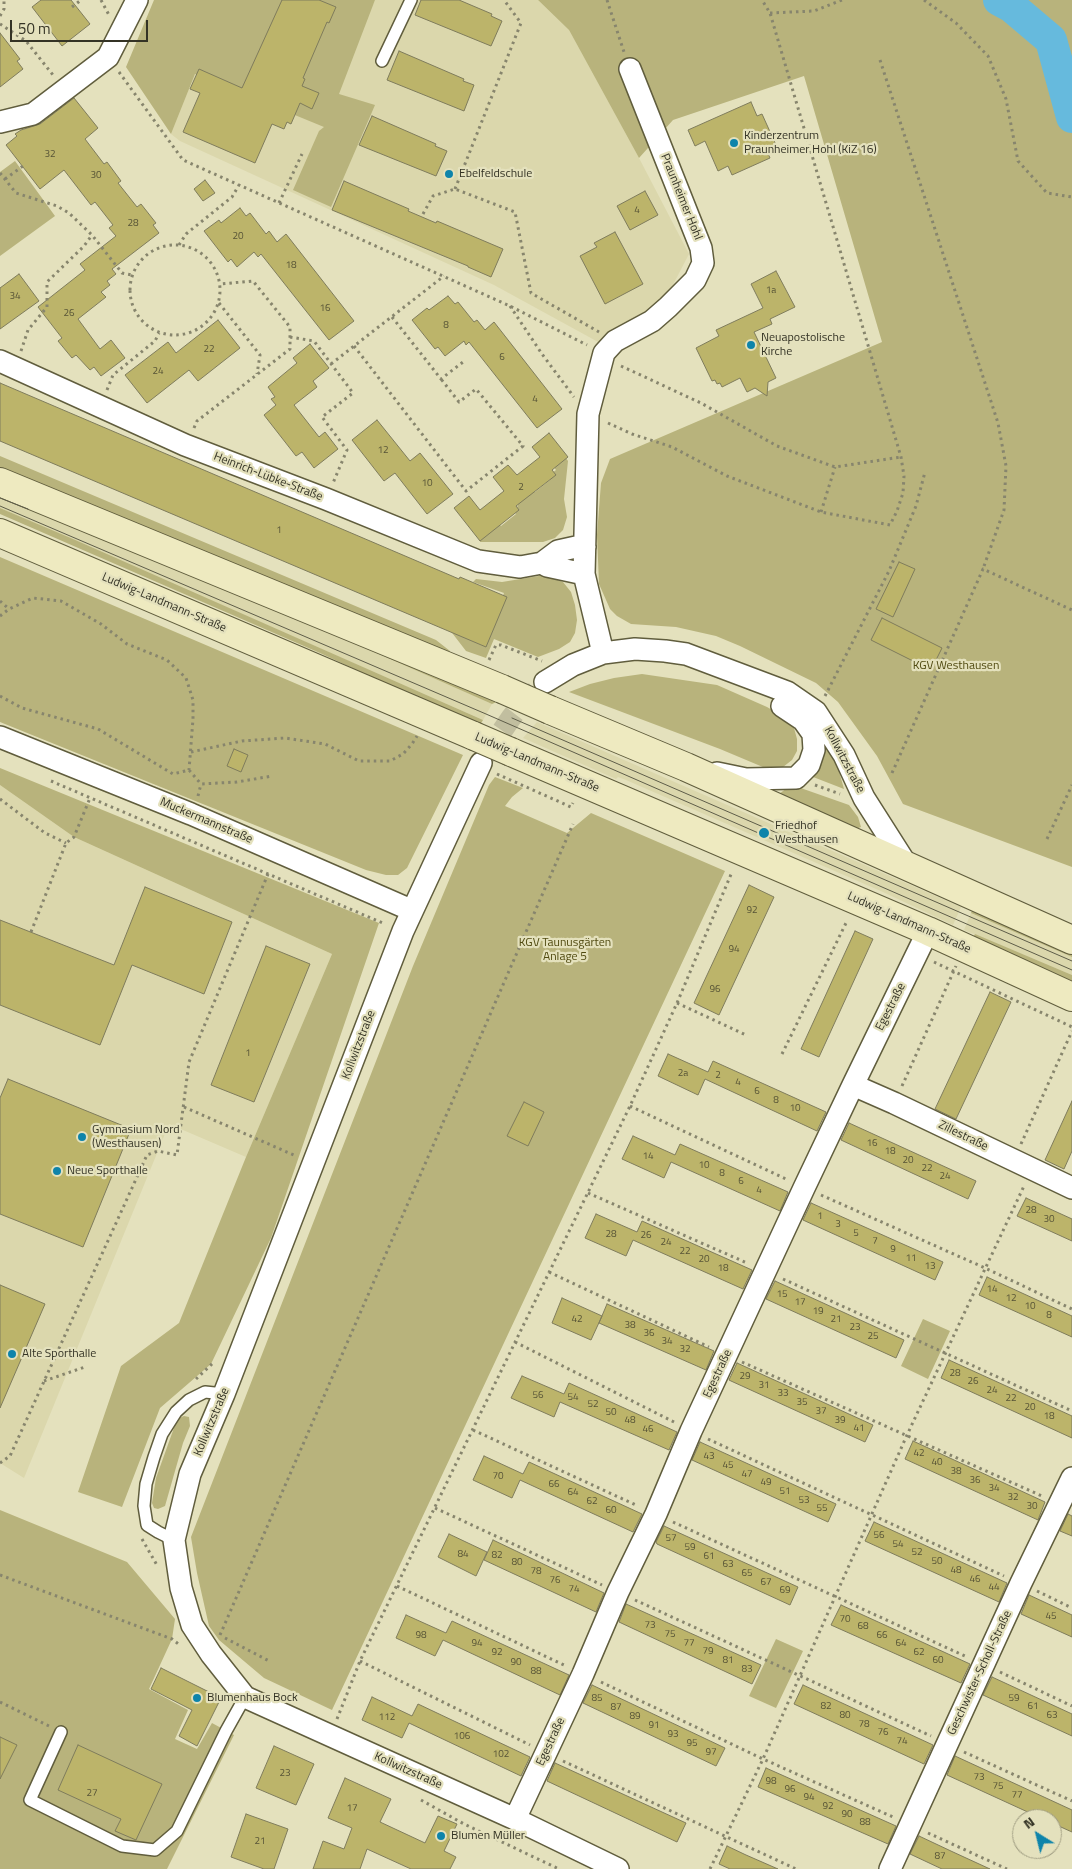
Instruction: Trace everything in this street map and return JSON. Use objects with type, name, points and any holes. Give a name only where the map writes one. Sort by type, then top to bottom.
[{"type":"main road","points":[[0,482],[686,767],[1072,940]]},
{"type":"main road","name":"Ludwig-Landmann-Straße","points":[[1,533],[474,736],[496,763],[958,959],[1072,996]]},
{"type":"street","points":[[0,122],[33,114],[108,57],[137,0]]},
{"type":"street","name":"Praunheimer Hohl","points":[[611,353],[668,307],[695,280],[702,263],[701,248],[630,69]]},
{"type":"street","points":[[603,654],[584,574],[588,414],[611,353]]},
{"type":"street","name":"Heinrich-Lübke-Straße","points":[[8,365],[185,445],[326,499],[478,561],[520,566],[542,563],[558,551],[569,547],[585,548]]},
{"type":"street","name":"Heinrich-Lübke-Straße","points":[[542,563],[547,566],[584,574]]},
{"type":"street","name":"Kollwitzstraße","points":[[545,682],[573,665],[603,654],[635,649],[665,650],[686,654],[787,692],[816,712],[844,755],[864,798],[906,864]]},
{"type":"street","name":"Kollwitzstraße","points":[[686,767],[746,779],[796,778],[809,765],[814,750],[813,734],[803,720],[729,671]]},
{"type":"street","name":"Muckermannstraße","points":[[0,737],[190,814],[411,910]]},
{"type":"street","name":"Kollwitzstraße","points":[[496,763],[430,874],[411,910],[224,1394],[190,1474],[174,1540],[181,1588],[192,1625],[210,1654],[245,1697],[515,1819],[592,1864],[618,1869]]},
{"type":"street","name":"Egestraße","points":[[515,1819],[583,1674],[618,1592],[656,1514],[691,1431],[804,1188],[852,1085],[923,943]]},
{"type":"street","name":"Zillestraße","points":[[852,1085],[894,1102],[1072,1188]]},
{"type":"street","name":"Geschwister-Scholl-Straße","points":[[890,1869],[983,1664],[1072,1478]]},
{"type":"lane","points":[[382,61],[411,0]]},
{"type":"lane","points":[[174,1540],[147,1524],[144,1506],[146,1484],[154,1457],[162,1434],[176,1412],[189,1400],[205,1392],[224,1394]]},
{"type":"lane","points":[[61,1732],[30,1800],[122,1846],[155,1850],[177,1831],[226,1731],[245,1697]]},
{"type":"path","points":[[0,16],[4,9],[4,0]]},
{"type":"path","points":[[72,7],[81,0]]},
{"type":"path","points":[[455,188],[521,23],[504,0]]},
{"type":"path","points":[[607,0],[630,69]]},
{"type":"path","points":[[510,306],[542,354],[588,414],[632,434],[672,448],[728,476],[821,512],[890,525],[903,494],[904,476],[901,458],[770,13],[762,0]]},
{"type":"path","points":[[770,13],[814,11],[842,0]]},
{"type":"path","points":[[924,0],[956,23],[988,56],[1006,99],[1018,161],[1047,193],[1072,197]]},
{"type":"path","points":[[0,24],[26,41],[64,90]]},
{"type":"path","points":[[108,57],[183,160],[444,276],[611,353],[777,446],[835,468],[901,458]]},
{"type":"path","points":[[880,60],[998,423],[1006,466],[1004,510],[983,569],[892,773]]},
{"type":"path","points":[[279,204],[302,154]]},
{"type":"path","points":[[5,179],[23,166]]},
{"type":"path","points":[[0,173],[16,193],[57,206],[70,213],[92,236],[122,273],[132,275]]},
{"type":"path","points":[[179,245],[186,234],[232,197],[239,185]]},
{"type":"path","points":[[424,214],[433,196],[455,188],[515,212],[531,293],[611,353]]},
{"type":"path","points":[[8,365],[28,330],[47,307],[47,282],[92,236]]},
{"type":"path","points":[[179,245],[189,247],[207,257],[213,265],[221,284],[219,303],[210,320],[194,332],[175,336],[159,333],[148,327],[135,312],[130,294],[132,275],[137,266],[151,252],[160,248],[179,245]]},
{"type":"path","points":[[331,364],[444,276]]},
{"type":"path","points":[[185,445],[197,421],[290,349],[290,327],[253,281],[221,284]]},
{"type":"path","points":[[219,303],[260,355],[256,375]]},
{"type":"path","points":[[354,346],[466,491],[523,446],[476,389],[460,402],[392,317]]},
{"type":"path","points":[[100,406],[113,375],[155,341],[159,333]]},
{"type":"path","points":[[290,337],[314,341],[353,393],[322,417],[347,450],[326,499]]},
{"type":"path","points":[[442,379],[464,362]]},
{"type":"path","points":[[821,512],[835,468]]},
{"type":"path","points":[[816,712],[889,571],[916,506],[925,472]]},
{"type":"path","points":[[983,569],[1072,610]]},
{"type":"path","points":[[0,616],[9,609],[32,598],[61,601],[101,624],[126,644],[167,660],[186,678],[193,700],[194,720],[189,770],[202,784]]},
{"type":"path","points":[[0,601],[9,609]]},
{"type":"path","points":[[489,662],[496,645],[501,645],[536,660]]},
{"type":"path","points":[[0,696],[22,708],[98,729],[173,774],[189,770]]},
{"type":"path","points":[[191,752],[242,741],[285,738],[325,744],[359,761],[390,761],[403,754],[412,744],[419,730]]},
{"type":"path","points":[[496,763],[572,807]]},
{"type":"path","points":[[202,784],[237,782],[272,776]]},
{"type":"path","points":[[45,778],[386,924],[382,934]]},
{"type":"path","points":[[198,795],[202,784]]},
{"type":"path","points":[[1047,839],[1072,785]]},
{"type":"path","points":[[31,932],[66,842],[74,837],[90,798]]},
{"type":"path","points":[[0,799],[45,833],[66,842]]},
{"type":"path","points":[[272,1662],[220,1636],[573,824]]},
{"type":"path","points":[[330,1736],[360,1661],[630,1106],[677,1003],[732,872]]},
{"type":"path","points":[[0,1463],[10,1456],[147,1155],[158,1150],[177,1155],[190,1062],[268,874]]},
{"type":"path","points":[[782,1054],[846,923]]},
{"type":"path","points":[[923,943],[958,959],[1072,1029],[1014,1160]]},
{"type":"path","points":[[894,1102],[958,959]]},
{"type":"path","points":[[677,1003],[746,1035]]},
{"type":"path","points":[[630,1106],[804,1188],[985,1268],[1072,1309]]},
{"type":"path","points":[[184,1107],[285,1151]]},
{"type":"path","points":[[710,1869],[763,1759],[907,1435],[1032,1170]]},
{"type":"path","points":[[588,1193],[946,1352],[1072,1411]]},
{"type":"path","points":[[549,1272],[727,1355],[1060,1504]]},
{"type":"path","points":[[515,1342],[691,1431],[1072,1608]]},
{"type":"path","points":[[188,1385],[211,1367],[215,1360]]},
{"type":"path","points":[[44,1381],[85,1367]]},
{"type":"path","points":[[473,1430],[1072,1706]]},
{"type":"path","points":[[435,1508],[1072,1801]]},
{"type":"path","points":[[141,1537],[158,1567],[160,1575]]},
{"type":"path","points":[[0,1575],[172,1639],[182,1646]]},
{"type":"path","points":[[397,1586],[763,1759],[1007,1869]]},
{"type":"path","points":[[179,1638],[187,1653]]},
{"type":"path","points":[[360,1661],[546,1753],[796,1869]]},
{"type":"path","points":[[0,1702],[61,1732]]},
{"type":"path","points":[[414,1796],[464,1824],[559,1869]]},
{"type":"shaded area","name":"Ebelfeldschule","points":[[375,0],[538,0],[569,30],[689,254],[664,302],[600,343],[494,285],[180,141],[171,134],[195,74],[370,11]]},
{"type":"shaded area","points":[[0,489],[492,704],[483,720],[0,508]]},
{"type":"shaded area","points":[[537,722],[961,907],[953,925],[883,892],[626,780],[618,777],[616,779],[523,738]]},
{"type":"shaded area","name":"Gymnasium Nord (Westhausen)","points":[[0,785],[74,837],[332,954],[246,1157],[169,1124],[24,1478],[0,1463]]},
{"type":"shaded area","points":[[971,913],[1072,957],[1072,975],[964,930]]},
{"type":"green space","points":[[154,0],[375,0],[339,94],[375,105],[331,207],[293,190],[319,131],[324,127],[195,74],[171,134],[126,67]]},
{"type":"green space","name":"KGV Westhausen","points":[[538,0],[1072,0],[1072,867],[903,804],[877,756],[838,702],[816,683],[716,636],[676,627],[631,624],[617,616],[610,609],[599,584],[597,535],[601,483],[610,459],[882,342],[804,76],[673,120],[639,158],[569,30]]},
{"type":"green space","points":[[15,161],[55,216],[0,256],[0,172]]},
{"type":"green space","points":[[564,455],[568,461],[564,499],[567,517],[563,530],[555,538],[543,542],[480,542],[481,536],[498,523],[501,526],[516,514],[513,510],[518,506],[513,499],[530,486],[535,492],[550,480],[548,476],[556,470],[552,465]]},
{"type":"green space","points":[[0,456],[436,640],[450,651],[449,653],[342,612],[0,468]]},
{"type":"green space","points":[[0,508],[483,720],[479,727],[320,653],[0,514]]},
{"type":"green space","points":[[0,557],[463,755],[407,868],[398,875],[386,875],[366,870],[0,722]]},
{"type":"green space","points":[[198,574],[499,701],[492,704]]},
{"type":"green space","points":[[545,575],[563,582],[571,592],[575,605],[577,620],[575,633],[570,642],[559,649],[538,657],[494,639],[486,658],[466,651],[446,625],[484,641],[504,593],[473,582],[476,579],[502,582]]},
{"type":"green space","points":[[642,674],[717,685],[767,707],[784,717],[794,728],[797,739],[797,751],[792,760],[783,767],[777,770],[770,770],[569,692],[614,678]]},
{"type":"green space","points":[[823,741],[837,764],[844,789],[808,775]]},
{"type":"green space","points":[[0,768],[379,923],[271,1238],[211,1364],[160,1408],[122,1507],[78,1492],[121,1366],[179,1323],[246,1157],[332,954],[74,837],[0,785]]},
{"type":"green space","name":"KGV Taunusgärten Anlage 5","points":[[495,777],[523,788],[505,806],[567,833],[591,813],[725,871],[332,1710],[264,1678],[219,1640],[209,1626],[191,1537],[413,966],[489,785]]},
{"type":"green space","points":[[795,786],[849,805],[858,817],[861,827],[856,829],[779,794],[787,788]]},
{"type":"green space","points":[[975,904],[1072,950],[1072,957],[971,913]]},
{"type":"green space","points":[[975,934],[1072,975],[1072,981],[1018,958],[971,941]]},
{"type":"green space","points":[[923,1319],[950,1331],[928,1379],[901,1366]]},
{"type":"green space","points":[[189,1417],[190,1426],[183,1443],[165,1506],[158,1509],[154,1508],[152,1503],[156,1478],[175,1425],[179,1418]]},
{"type":"green space","points":[[0,1510],[127,1562],[175,1619],[172,1639],[149,1689],[188,1710],[175,1739],[197,1749],[212,1723],[234,1735],[167,1869],[0,1869]]},
{"type":"green space","points":[[776,1639],[803,1651],[776,1708],[749,1696]]},
{"type":"building","points":[[41,0],[71,0],[90,24],[62,46],[32,7]]},
{"type":"building","points":[[282,0],[319,0],[336,7],[329,23],[327,22],[303,78],[305,79],[302,86],[319,93],[312,109],[300,103],[291,124],[287,122],[284,129],[272,124],[255,163],[183,132],[200,93],[190,89],[199,69],[242,88]]},
{"type":"building","points":[[421,0],[459,0],[492,14],[491,16],[502,21],[491,46],[415,15]]},
{"type":"building","points":[[0,33],[20,59],[17,61],[23,69],[0,87]]},
{"type":"building","points":[[399,51],[474,85],[464,111],[387,80]]},
{"type":"building","points":[[74,98],[98,128],[85,139],[104,164],[107,162],[121,181],[118,183],[137,207],[141,204],[156,223],[153,225],[159,233],[112,269],[116,274],[107,281],[110,285],[101,292],[106,297],[78,319],[100,349],[111,340],[125,358],[101,376],[94,367],[90,370],[76,355],[72,358],[58,341],[62,338],[38,307],[85,270],[80,264],[116,236],[109,228],[113,225],[95,202],[91,205],[64,170],[40,189],[6,145],[17,136],[15,134],[40,124]]},
{"type":"building","points":[[751,102],[757,116],[762,114],[776,145],[766,149],[770,158],[732,175],[728,166],[718,171],[705,141],[695,146],[688,130]]},
{"type":"building","points":[[372,116],[436,144],[435,146],[447,151],[436,176],[359,145]]},
{"type":"building","points":[[205,180],[215,193],[203,201],[194,189]]},
{"type":"building","points":[[344,181],[409,209],[408,211],[436,223],[437,221],[503,249],[491,277],[332,210]]},
{"type":"building","points":[[645,191],[658,215],[630,230],[617,206]]},
{"type":"building","points":[[240,208],[246,216],[250,213],[266,234],[269,231],[277,242],[286,234],[354,321],[329,340],[261,254],[258,257],[254,252],[237,267],[231,259],[228,262],[204,231],[219,220],[221,223]]},
{"type":"building","points":[[615,232],[643,284],[605,304],[580,256],[597,247],[594,243]]},
{"type":"building","points":[[776,271],[795,307],[770,319],[772,324],[754,332],[776,378],[768,382],[767,396],[755,388],[747,392],[740,378],[722,387],[715,380],[712,381],[696,348],[719,336],[716,330],[763,308],[751,284]]},
{"type":"building","points":[[19,274],[39,301],[0,329],[0,288]]},
{"type":"building","points":[[448,296],[455,304],[458,302],[474,322],[477,320],[485,330],[494,322],[562,409],[537,428],[469,342],[466,345],[464,341],[445,356],[438,347],[435,349],[412,320],[427,308],[429,310]]},
{"type":"building","points":[[218,320],[240,348],[198,381],[189,370],[147,403],[125,375],[168,342],[176,353]]},
{"type":"building","points":[[310,344],[329,368],[313,381],[317,387],[294,405],[319,437],[325,432],[338,449],[314,468],[302,452],[296,456],[264,415],[276,405],[271,399],[275,397],[268,387],[297,363],[293,358]]},
{"type":"building","points":[[0,383],[459,579],[460,577],[507,597],[486,647],[0,441]]},
{"type":"building","points":[[377,420],[410,461],[420,453],[453,494],[427,514],[395,473],[384,481],[352,440]]},
{"type":"building","points":[[549,433],[568,457],[552,470],[556,475],[516,506],[519,510],[480,541],[454,508],[469,496],[480,510],[504,491],[493,477],[508,465],[517,475],[540,457],[532,447]]},
{"type":"building","points":[[899,562],[915,569],[893,617],[876,609]]},
{"type":"building","points":[[882,618],[942,648],[931,670],[871,640]]},
{"type":"building","points":[[234,749],[248,755],[241,772],[227,766]]},
{"type":"building","points":[[749,885],[774,897],[719,1015],[694,1003]]},
{"type":"building","points":[[145,887],[232,922],[204,994],[132,965],[100,1045],[0,1005],[0,920],[114,965]]},
{"type":"building","points":[[855,931],[873,939],[819,1057],[801,1049]]},
{"type":"building","points":[[266,946],[310,964],[254,1102],[211,1085]]},
{"type":"building","points":[[990,992],[1011,1002],[956,1119],[935,1109]]},
{"type":"building","points":[[668,1054],[708,1072],[713,1061],[826,1112],[817,1131],[705,1079],[698,1095],[658,1076]]},
{"type":"building","name":"Neue Sporthalle","points":[[8,1079],[131,1129],[83,1247],[0,1214],[0,1098]]},
{"type":"building","points":[[1072,1101],[1072,1151],[1064,1169],[1045,1160]]},
{"type":"building","points":[[524,1102],[544,1112],[528,1146],[507,1136]]},
{"type":"building","points":[[849,1123],[976,1181],[968,1199],[841,1140]]},
{"type":"building","points":[[633,1136],[675,1155],[680,1144],[788,1192],[780,1211],[671,1162],[664,1178],[622,1159]]},
{"type":"building","points":[[1026,1198],[1072,1219],[1072,1241],[1017,1216]]},
{"type":"building","points":[[811,1203],[943,1262],[935,1280],[803,1220]]},
{"type":"building","points":[[596,1214],[637,1232],[642,1221],[752,1270],[743,1289],[633,1240],[626,1256],[585,1238]]},
{"type":"building","points":[[987,1277],[1072,1316],[1072,1337],[979,1295]]},
{"type":"building","points":[[775,1281],[904,1340],[896,1358],[766,1299]]},
{"type":"building","name":"Alte Sporthalle","points":[[0,1285],[45,1304],[0,1408]]},
{"type":"building","points":[[562,1298],[602,1316],[591,1340],[552,1323]]},
{"type":"building","points":[[607,1304],[714,1351],[706,1370],[599,1323]]},
{"type":"building","points":[[949,1360],[1072,1416],[1072,1438],[941,1378]]},
{"type":"building","points":[[737,1363],[873,1425],[865,1442],[729,1380]]},
{"type":"building","points":[[522,1376],[564,1394],[569,1383],[677,1432],[669,1450],[560,1402],[554,1417],[511,1398]]},
{"type":"building","points":[[913,1441],[1045,1502],[1038,1520],[905,1459]]},
{"type":"building","points":[[700,1442],[836,1504],[828,1522],[692,1460]]},
{"type":"building","points":[[484,1456],[523,1474],[529,1462],[642,1514],[633,1532],[520,1480],[512,1498],[473,1480]]},
{"type":"building","points":[[1068,1514],[1072,1516],[1072,1536],[1060,1531]]},
{"type":"building","points":[[874,1522],[1007,1583],[999,1602],[865,1541]]},
{"type":"building","points":[[664,1526],[798,1587],[790,1605],[657,1544],[656,1542]]},
{"type":"building","points":[[449,1534],[487,1552],[476,1576],[438,1557]]},
{"type":"building","points":[[493,1540],[604,1593],[596,1612],[484,1560]]},
{"type":"building","points":[[1029,1595],[1072,1615],[1072,1637],[1021,1614]]},
{"type":"building","points":[[626,1604],[761,1665],[752,1684],[619,1622]]},
{"type":"building","points":[[841,1605],[970,1664],[961,1683],[831,1625]]},
{"type":"building","points":[[406,1615],[446,1633],[452,1621],[569,1675],[560,1695],[443,1640],[435,1656],[396,1638]]},
{"type":"building","points":[[161,1668],[221,1698],[197,1746],[179,1736],[192,1710],[151,1689]]},
{"type":"building","points":[[992,1677],[1072,1714],[1072,1736],[983,1695]]},
{"type":"building","points":[[592,1685],[725,1748],[716,1766],[583,1703]]},
{"type":"building","points":[[803,1685],[933,1745],[924,1764],[794,1704]]},
{"type":"building","points":[[372,1697],[412,1716],[418,1704],[530,1757],[521,1776],[409,1723],[402,1738],[362,1720]]},
{"type":"building","points":[[0,1737],[17,1745],[0,1779]]},
{"type":"building","points":[[78,1745],[162,1784],[136,1840],[115,1831],[121,1819],[58,1790]]},
{"type":"building","points":[[274,1746],[314,1764],[296,1805],[256,1788]]},
{"type":"building","points":[[955,1756],[1072,1810],[1072,1832],[1062,1828],[1062,1809],[1021,1809],[947,1775]]},
{"type":"building","points":[[555,1763],[686,1823],[677,1842],[547,1781]]},
{"type":"building","points":[[766,1768],[896,1826],[888,1844],[758,1787]]},
{"type":"building","points":[[345,1778],[391,1799],[380,1822],[425,1843],[438,1816],[457,1824],[444,1851],[456,1857],[450,1869],[411,1869],[367,1849],[360,1869],[313,1869],[323,1841],[344,1849],[352,1828],[328,1818]]},
{"type":"building","points":[[246,1814],[288,1829],[274,1869],[264,1869],[231,1857]]},
{"type":"building","points":[[919,1836],[990,1869],[942,1869],[910,1854]]},
{"type":"building","points":[[727,1846],[778,1869],[730,1869],[719,1864]]},
{"type":"waterway","points":[[999,0],[1012,7],[1051,40],[1072,117]]},
{"type":"tunnel","points":[[484,757],[521,705],[536,691]]},
{"type":"tram line","points":[[0,498],[28,509]]},
{"type":"tram line","points":[[0,506],[486,714],[1072,970]]},
{"type":"tram line","points":[[512,718],[1072,961]]},
{"type":"place","name":"Kinderzentrum Praunheimer Hohl (KiZ 16)","points":[[734,143]]},
{"type":"place","name":"Ebelfeldschule","points":[[449,174]]},
{"type":"place","name":"Neuapostolische Kirche","points":[[751,345]]},
{"type":"place","name":"Friedhof Westhausen","points":[[764,833]]},
{"type":"place","name":"Gymnasium Nord (Westhausen)","points":[[82,1137]]},
{"type":"place","name":"Neue Sporthalle","points":[[57,1171]]},
{"type":"place","name":"Alte Sporthalle","points":[[12,1354]]},
{"type":"place","name":"Blumenhaus Bock","points":[[197,1698]]},
{"type":"place","name":"Blumen Müller","points":[[441,1836]]}]
